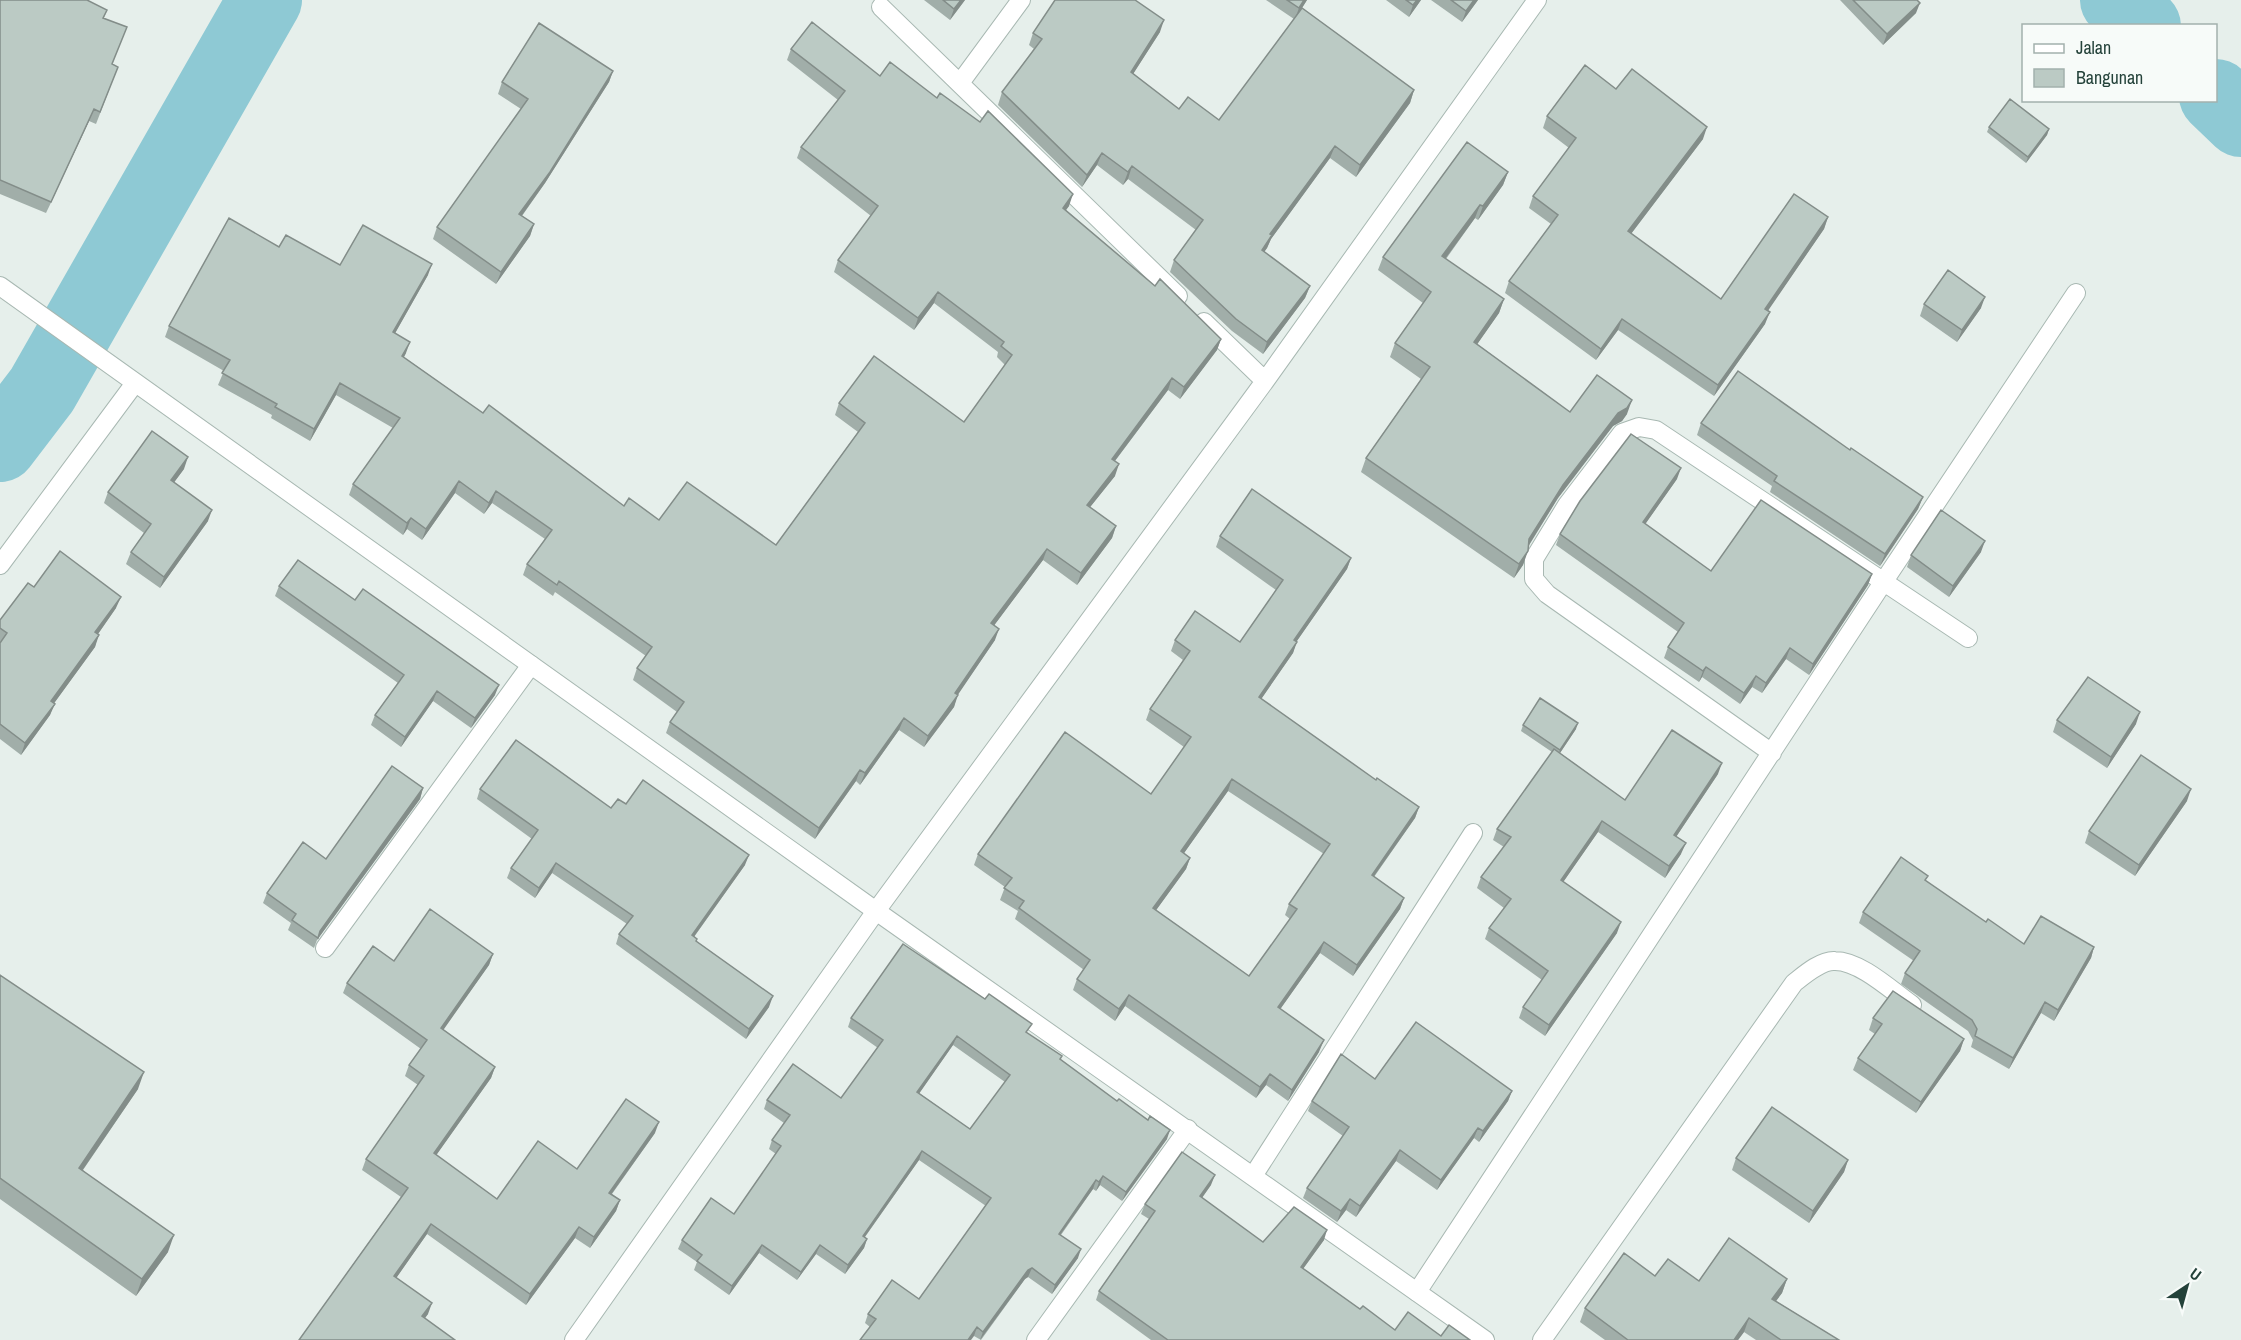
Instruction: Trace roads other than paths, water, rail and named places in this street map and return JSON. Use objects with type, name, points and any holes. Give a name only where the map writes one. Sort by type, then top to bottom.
[{"type":"street","points":[[960,84],[1021,0]]},
{"type":"street","points":[[574,1340],[876,911],[1265,381],[1537,0]]},
{"type":"street","points":[[881,7],[1265,381]]},
{"type":"street","points":[[0,286],[876,911],[1485,1340]]},
{"type":"street","points":[[1417,1292],[2076,293]]},
{"type":"street","points":[[0,566],[135,383]]},
{"type":"street","points":[[1772,753],[1547,594],[1534,579],[1534,560],[1567,505],[1622,433],[1638,427],[1656,430],[1968,638]]},
{"type":"street","points":[[325,948],[531,665]]},
{"type":"street","points":[[1253,1176],[1473,833]]},
{"type":"street","points":[[1542,1340],[1794,983],[1812,970],[1833,960],[1858,967],[1924,1014]]},
{"type":"street","points":[[1036,1340],[1188,1129]]},
{"type":"waterway","points":[[0,445],[42,390],[265,0]]},
{"type":"waterway","points":[[2117,0],[2142,24]]},
{"type":"waterway","points":[[2217,97],[2241,120]]}]
